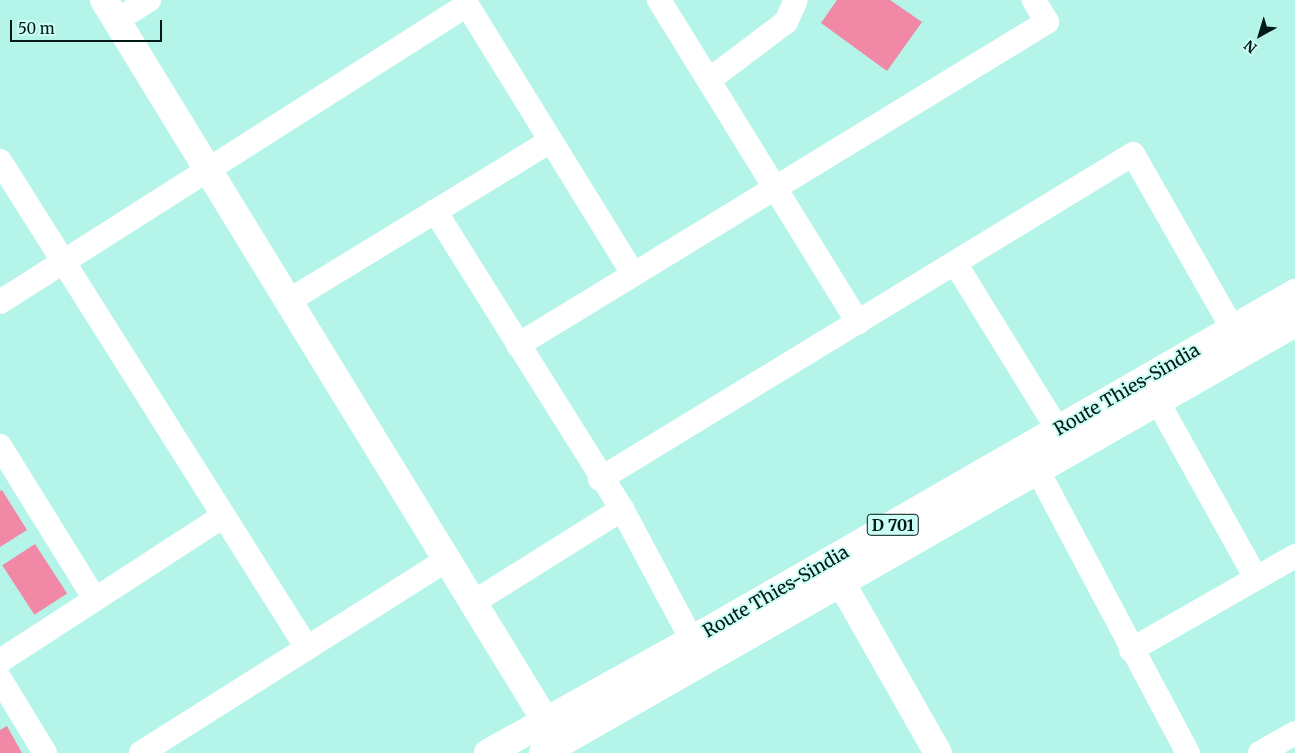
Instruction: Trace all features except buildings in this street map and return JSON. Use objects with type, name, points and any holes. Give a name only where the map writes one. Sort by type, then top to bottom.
[{"type":"main road","points":[[110,10],[210,169],[545,720]]},
{"type":"main road","name":"Route Thies-Sindia","points":[[488,753],[692,640],[1295,293]]},
{"type":"main road","name":"Route Thies-Sindia","points":[[557,749],[1295,324]]},
{"type":"main road","points":[[842,584],[938,753]]},
{"type":"street","points":[[110,10],[149,0]]},
{"type":"street","points":[[659,0],[858,322]]},
{"type":"street","points":[[709,80],[786,22],[796,0]]},
{"type":"street","points":[[518,345],[1047,22],[1034,0]]},
{"type":"street","points":[[0,302],[210,169],[466,2],[633,274]]},
{"type":"street","points":[[290,300],[550,141]]},
{"type":"street","points":[[600,479],[1133,154],[1233,329]]},
{"type":"street","points":[[0,161],[62,263],[307,648]]},
{"type":"street","points":[[435,211],[600,479],[622,509],[692,640]]},
{"type":"street","points":[[955,263],[1058,430]]},
{"type":"street","points":[[1158,402],[1256,578]]},
{"type":"street","points":[[0,446],[7,472],[95,599]]},
{"type":"street","points":[[1038,471],[1131,650],[1188,753]]},
{"type":"street","points":[[474,602],[622,509]]},
{"type":"street","points":[[0,661],[223,516]]},
{"type":"street","points":[[1131,650],[1295,556]]},
{"type":"street","points":[[141,753],[448,560]]},
{"type":"street","points":[[0,679],[45,753]]},
{"type":"street","points":[[1260,753],[1295,733]]}]
